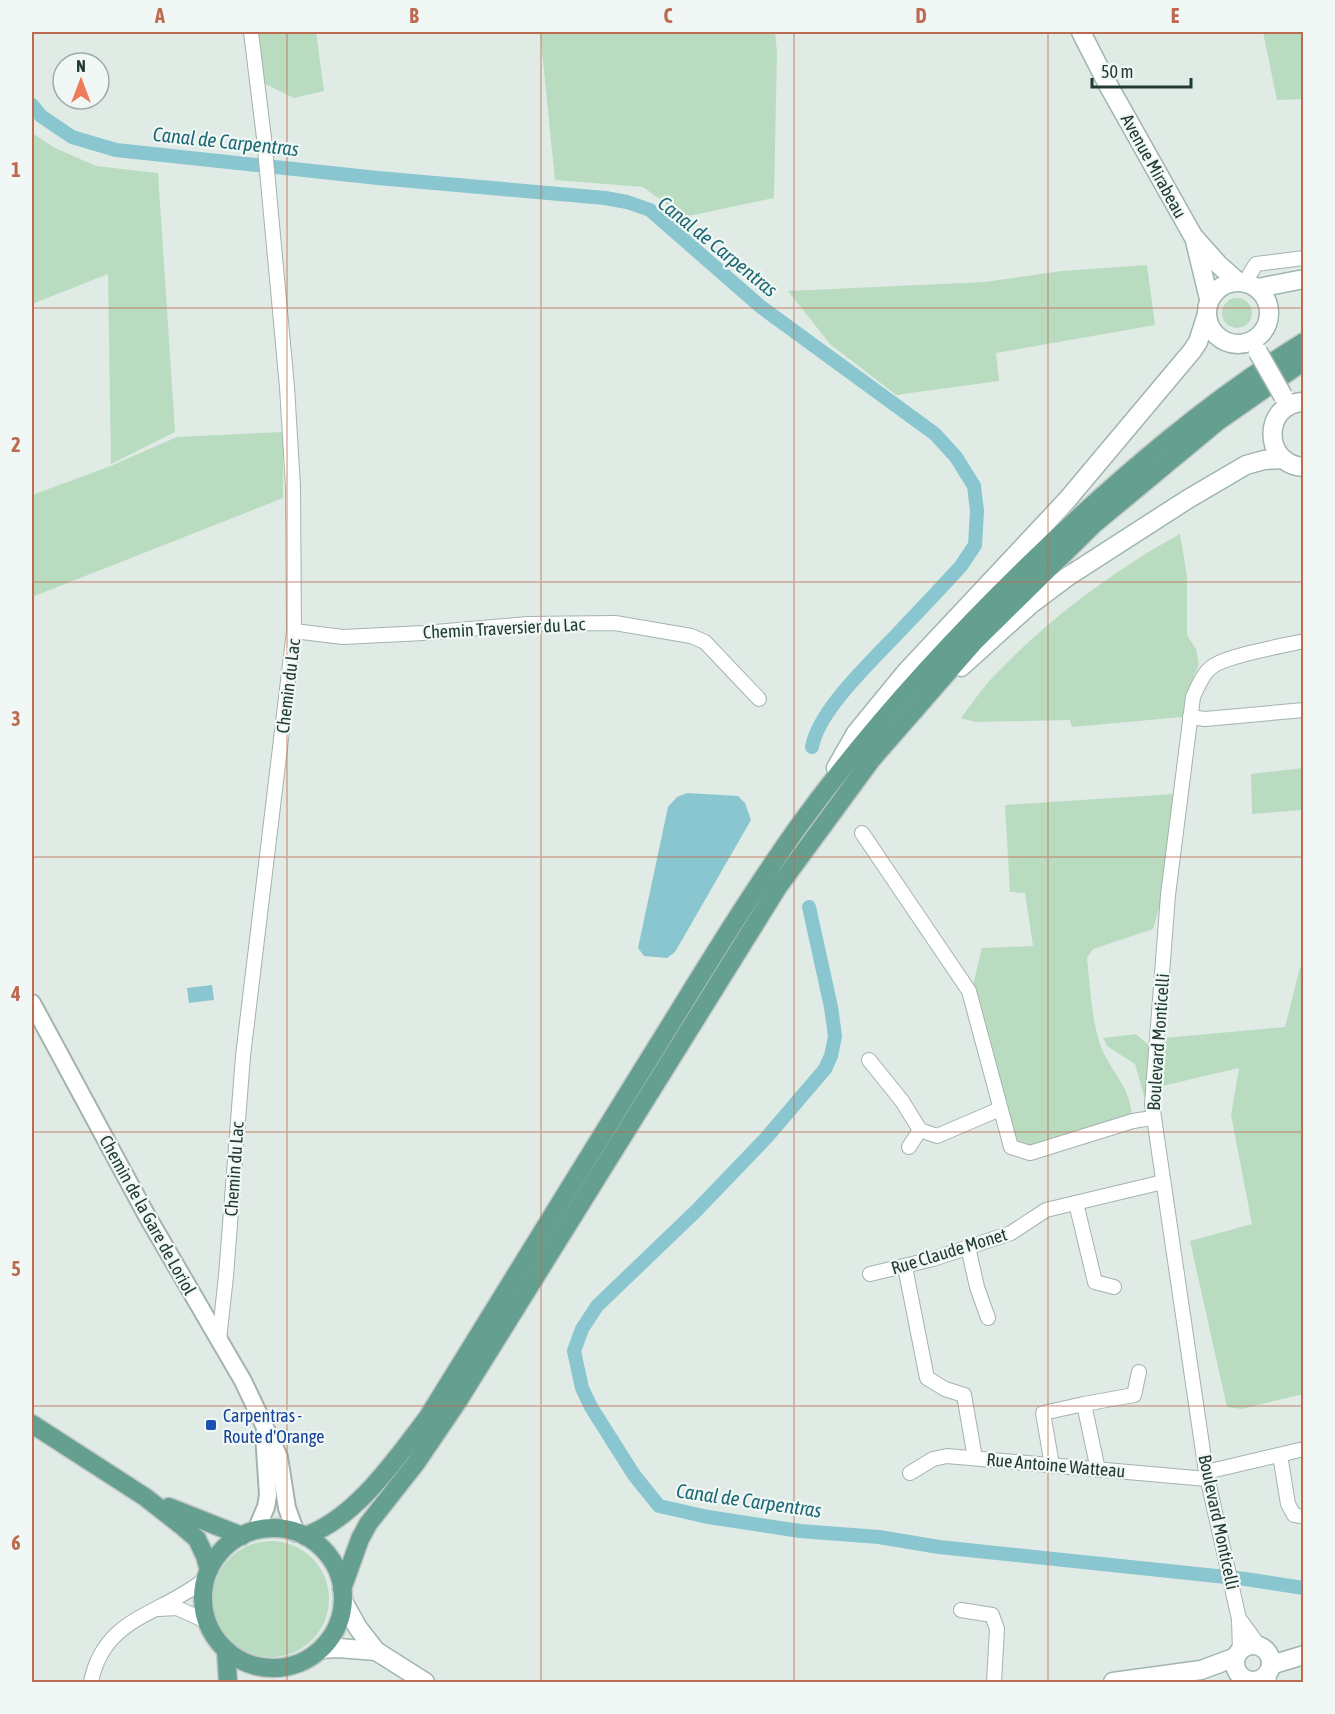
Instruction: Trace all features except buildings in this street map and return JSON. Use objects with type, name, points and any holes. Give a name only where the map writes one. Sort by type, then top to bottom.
[{"type":"main road","name":"Avenue Mirabeau","points":[[1081,32],[1107,83],[1194,236]]},
{"type":"main road","points":[[1194,236],[1219,265],[1247,284],[1268,303],[1268,321],[1255,347]]},
{"type":"main road","points":[[1194,236],[1208,308],[1209,327],[1223,340],[1232,344],[1255,347],[1292,401],[1281,411],[1272,426],[1273,444],[1283,459],[1290,464],[1304,467]]},
{"type":"main road","points":[[818,801],[856,733],[906,672],[1067,500],[1192,351],[1198,342],[1215,290],[1225,284],[1278,286],[1304,279]]},
{"type":"main road","points":[[301,1534],[328,1526],[362,1496],[393,1463],[428,1417],[746,904],[818,801],[895,705],[950,643],[1091,505],[1203,412],[1267,365],[1304,342]]},
{"type":"main road","points":[[32,1424],[145,1497],[197,1539],[206,1556],[207,1574],[203,1607],[206,1621],[218,1642],[226,1650],[250,1664],[277,1668],[308,1659],[321,1649],[332,1635],[340,1618],[344,1588],[360,1539],[368,1524],[416,1463],[458,1401],[778,887],[872,759],[974,642],[1094,524],[1217,422],[1304,361]]},
{"type":"main road","points":[[915,708],[1031,604],[1068,577],[1188,499],[1246,465],[1264,460],[1283,459]]},
{"type":"main road","points":[[145,1497],[249,1533]]},
{"type":"main road","points":[[207,1574],[217,1556],[228,1544],[249,1533],[283,1529],[301,1534],[326,1553],[344,1588],[357,1628],[376,1651],[425,1683]]},
{"type":"main road","points":[[1243,1669],[1249,1646],[1266,1663]]},
{"type":"main road","points":[[321,1649],[376,1651]]},
{"type":"main road","points":[[226,1650],[228,1683]]},
{"type":"main road","points":[[1266,1663],[1300,1656]]},
{"type":"main road","points":[[1113,1683],[1202,1670],[1243,1669],[1260,1680],[1266,1663]]},
{"type":"main road","points":[[262,1683],[277,1668]]},
{"type":"street","name":"Chemin du Lac","points":[[219,1340],[243,1056],[294,631],[293,476],[287,387],[251,32]]},
{"type":"street","points":[[1247,284],[1256,264],[1304,258]]},
{"type":"street","name":"Chemin Traversier du Lac","points":[[294,631],[343,638],[527,624],[615,623],[691,636],[705,642],[759,699]]},
{"type":"street","name":"Boulevard Monticelli","points":[[1243,1669],[1239,1619],[1207,1476],[1152,1118],[1152,1104],[1168,895],[1193,697],[1204,676],[1213,666],[1226,660],[1304,641]]},
{"type":"street","points":[[1190,717],[1205,719],[1304,710]]},
{"type":"street","points":[[862,832],[969,991],[1011,1148],[1030,1153],[1133,1121],[1152,1118]]},
{"type":"street","name":"Chemin de la Gare de Loriol","points":[[32,1004],[147,1216],[243,1381],[274,1443],[279,1457],[287,1508],[301,1534]]},
{"type":"street","points":[[869,1060],[902,1101],[920,1130],[937,1136],[1000,1109]]},
{"type":"street","points":[[909,1148],[920,1130]]},
{"type":"street","name":"Rue Claude Monet","points":[[870,1274],[905,1267],[1011,1233],[1046,1210],[1162,1182]]},
{"type":"street","points":[[1076,1203],[1095,1282],[1114,1287]]},
{"type":"street","points":[[968,1247],[977,1287],[988,1318]]},
{"type":"street","points":[[905,1267],[927,1378],[945,1389],[964,1395],[975,1458]]},
{"type":"street","points":[[1052,1465],[1043,1413],[1134,1395],[1139,1372]]},
{"type":"street","points":[[1084,1404],[1098,1470]]},
{"type":"street","name":"Chemin de la Gare de Loriol","points":[[249,1533],[266,1507],[268,1495],[264,1427]]},
{"type":"street","name":"Rue Antoine Watteau","points":[[910,1473],[933,1459],[947,1456],[1098,1470],[1207,1476],[1304,1449]]},
{"type":"street","points":[[1280,1455],[1288,1504],[1294,1515],[1304,1517]]},
{"type":"street","points":[[91,1683],[100,1656],[125,1625],[193,1589],[207,1574]]},
{"type":"street","points":[[157,1609],[177,1608],[206,1621]]},
{"type":"street","points":[[962,1610],[992,1615],[997,1629],[994,1683]]},
{"type":"street","name":"Boulevard Monticelli","points":[[1239,1619],[1266,1663]]},
{"type":"green space","points":[[255,32],[316,32],[324,91],[294,98],[261,82]]},
{"type":"green space","points":[[540,32],[775,32],[777,53],[774,198],[684,217],[643,187],[555,180]]},
{"type":"green space","points":[[1263,32],[1303,32],[1303,99],[1277,100]]},
{"type":"green space","points":[[32,133],[55,148],[96,166],[158,173],[175,432],[111,464],[108,274],[32,304]]},
{"type":"green space","points":[[1147,265],[1155,325],[996,353],[999,381],[896,395],[830,344],[788,291],[985,282],[1062,271]]},
{"type":"green space","points":[[1237,298],[1248,302],[1252,313],[1248,324],[1237,328],[1226,324],[1222,313],[1226,302]]},
{"type":"green space","points":[[283,432],[283,498],[32,597],[32,495],[108,467],[177,437]]},
{"type":"green space","points":[[1180,534],[1187,576],[1187,635],[1196,649],[1199,664],[1186,695],[1183,717],[1072,727],[1070,720],[975,722],[961,718],[992,678],[1034,637],[1080,599],[1129,564]]},
{"type":"green space","points":[[1303,768],[1303,810],[1252,814],[1251,774]]},
{"type":"green space","points":[[1174,794],[1163,895],[1153,929],[1093,949],[1087,958],[1096,1031],[1107,1060],[1123,1085],[1132,1116],[1029,1148],[1014,1145],[972,989],[982,948],[1033,946],[1025,893],[1010,892],[1005,805]]},
{"type":"green space","points":[[1300,967],[1303,967],[1303,1394],[1242,1409],[1227,1407],[1190,1241],[1252,1224],[1231,1115],[1239,1068],[1158,1087],[1163,1038],[1285,1027]]},
{"type":"green space","points":[[1136,1034],[1153,1049],[1146,1098],[1135,1064],[1107,1046],[1103,1038]]},
{"type":"green space","points":[[271,1541],[293,1546],[312,1558],[324,1577],[329,1599],[324,1621],[312,1640],[293,1652],[271,1657],[249,1652],[230,1640],[218,1621],[213,1599],[218,1577],[230,1558],[249,1546]]},
{"type":"water","points":[[687,793],[738,796],[745,803],[751,820],[675,952],[667,958],[644,956],[638,948],[668,807],[677,797]]},
{"type":"water","points":[[212,985],[214,1000],[189,1003],[187,988]]},
{"type":"waterway","name":"Canal de Carpentras","points":[[32,105],[41,116],[72,137],[116,150],[378,178],[605,198],[627,202],[650,210],[761,307],[935,434],[956,457],[974,486],[977,511],[975,545],[961,566],[836,701],[817,732],[812,747]]},
{"type":"waterway","name":"Canal de Carpentras","points":[[809,907],[831,1007],[835,1036],[831,1056],[825,1069],[767,1137],[696,1211],[597,1306],[582,1329],[574,1351],[582,1388],[591,1407],[634,1475],[659,1506],[708,1517],[800,1531],[879,1537],[939,1547],[1245,1579],[1304,1588]]},
{"type":"place","name":"Carpentras - Route d'Orange","points":[[211,1425]]}]
